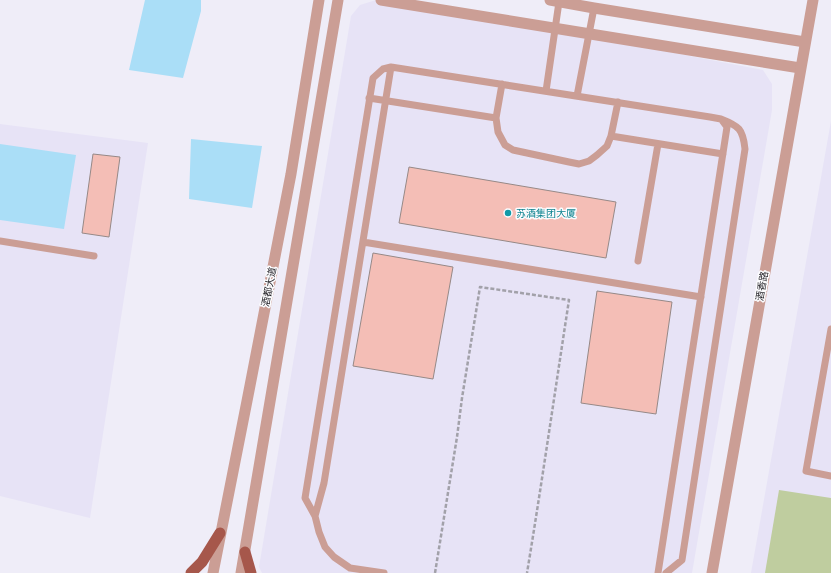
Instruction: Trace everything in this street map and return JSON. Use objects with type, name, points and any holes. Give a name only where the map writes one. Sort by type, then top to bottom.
[{"type":"main road","points":[[191,573],[202,562],[220,533]]},
{"type":"main road","points":[[245,552],[251,573]]},
{"type":"street","name":"酒都大道","points":[[213,573],[248,402],[291,174],[318,0]]},
{"type":"street","name":"酒都大道","points":[[241,573],[338,0]]},
{"type":"street","points":[[381,0],[800,68]]},
{"type":"street","name":"酒香路","points":[[712,573],[813,0]]},
{"type":"street","points":[[554,1],[805,42]]},
{"type":"lane","points":[[546,91],[555,28],[554,1]]},
{"type":"lane","points":[[577,96],[594,8]]},
{"type":"lane","points":[[315,516],[324,483],[391,67]]},
{"type":"lane","points":[[384,573],[350,568],[334,557],[325,546],[319,532],[315,516],[305,498],[369,98],[373,78],[382,69],[391,67],[721,119],[740,129],[744,137],[745,149],[682,560],[666,573]]},
{"type":"lane","points":[[502,84],[496,118],[498,132],[505,145],[513,150],[579,164],[589,161],[607,146],[612,136],[618,102]]},
{"type":"lane","points":[[369,98],[496,118]]},
{"type":"lane","points":[[658,573],[727,127],[721,119]]},
{"type":"lane","points":[[612,136],[723,154]]},
{"type":"lane","points":[[638,261],[658,144]]},
{"type":"lane","points":[[0,241],[94,256]]},
{"type":"lane","points":[[363,242],[701,297]]},
{"type":"lane","points":[[831,329],[806,471],[831,476]]},
{"type":"path","points":[[435,573],[480,286],[569,300],[527,573]]},
{"type":"shaded area","points":[[376,0],[399,0],[763,70],[772,84],[772,110],[692,573],[262,573],[259,567],[351,16],[360,5]]},
{"type":"shaded area","points":[[831,121],[831,573],[751,573]]},
{"type":"shaded area","points":[[0,124],[148,143],[90,518],[0,496]]},
{"type":"green space","points":[[779,490],[831,498],[831,573],[765,573]]},
{"type":"water","points":[[145,0],[201,0],[201,11],[183,78],[129,70]]},
{"type":"water","points":[[191,139],[262,146],[252,208],[189,199]]},
{"type":"water","points":[[0,144],[76,155],[64,229],[0,220]]},
{"type":"building","points":[[93,154],[120,157],[109,237],[82,233]]},
{"type":"building","name":"苏酒集团大厦","points":[[409,167],[616,202],[606,258],[399,223]]},
{"type":"building","points":[[373,253],[453,267],[433,379],[353,366]]},
{"type":"building","points":[[597,291],[672,302],[656,414],[581,403]]},
{"type":"place","name":"苏酒集团大厦","points":[[508,213]]}]
